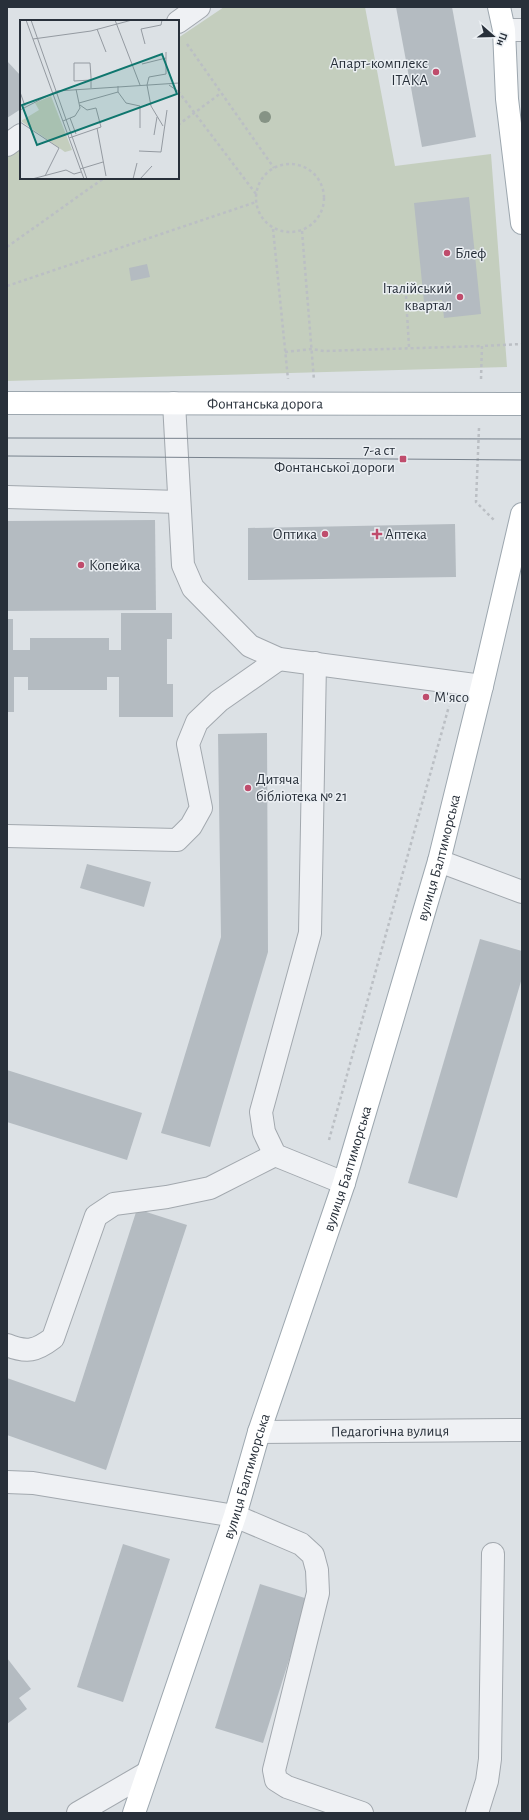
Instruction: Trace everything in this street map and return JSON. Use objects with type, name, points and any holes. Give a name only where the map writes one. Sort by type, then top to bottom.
[{"type":"main road","points":[[499,7],[513,30],[507,98],[522,223]]},
{"type":"main road","name":"Фонтанська дорога","points":[[7,403],[522,404]]},
{"type":"main road","name":"вулиця Балтиморська","points":[[134,1813],[235,1516],[259,1432],[344,1183],[438,861],[482,686],[522,514]]},
{"type":"street","points":[[180,30],[199,7]]},
{"type":"street","points":[[7,145],[20,136]]},
{"type":"street","points":[[174,403],[183,565],[193,588],[250,646],[279,659],[482,686]]},
{"type":"street","points":[[7,497],[179,502]]},
{"type":"street","points":[[7,836],[178,840],[191,826],[201,808],[188,744],[197,722],[218,701],[279,659]]},
{"type":"street","points":[[315,663],[310,933],[261,1112],[264,1132],[275,1155],[344,1183]]},
{"type":"street","points":[[438,861],[522,890]]},
{"type":"street","points":[[7,1345],[22,1350],[40,1348],[53,1338],[96,1216],[114,1204],[167,1198],[210,1188],[275,1155]]},
{"type":"street","name":"Педагогічна вулиця","points":[[259,1432],[522,1430]]},
{"type":"street","points":[[7,1482],[33,1483],[235,1516],[301,1544],[313,1555],[317,1570],[318,1593],[274,1770],[276,1780],[287,1787],[362,1813]]},
{"type":"street","points":[[477,1813],[487,1781],[490,1759],[493,1554]]},
{"type":"street","points":[[78,1813],[147,1773]]},
{"type":"path","points":[[180,30],[221,93],[274,168]]},
{"type":"path","points":[[179,92],[256,195]]},
{"type":"path","points":[[179,124],[221,93]]},
{"type":"path","points":[[286,164],[298,165],[310,170],[319,179],[324,190],[324,202],[320,214],[313,224],[302,231],[293,233],[273,229],[262,217],[256,202],[256,195],[259,184],[265,175],[274,168],[286,164]]},
{"type":"path","points":[[7,247],[103,179]]},
{"type":"path","points":[[7,286],[256,202]]},
{"type":"path","points":[[273,229],[290,403]]},
{"type":"path","points":[[302,231],[316,403]]},
{"type":"path","points":[[406,296],[409,347]]},
{"type":"path","points":[[285,352],[312,349],[324,351],[522,344]]},
{"type":"path","points":[[482,346],[476,502],[496,522]]},
{"type":"path","points":[[320,1173],[456,682]]},
{"type":"green space","points":[[224,7],[365,7],[395,166],[491,154],[507,367],[7,381],[7,155],[20,146],[20,179],[179,179],[179,37]]},
{"type":"building","name":"Апарт-комплекс ІТАКА","points":[[396,7],[452,7],[476,137],[422,147]]},
{"type":"building","points":[[7,61],[20,75],[20,110],[7,118]]},
{"type":"building","points":[[469,197],[481,314],[444,318],[442,300],[424,302],[414,203]]},
{"type":"building","points":[[147,264],[150,277],[131,281],[129,268]]},
{"type":"building","name":"Копейка","points":[[155,520],[156,610],[7,611],[7,521]]},
{"type":"building","points":[[455,524],[456,577],[248,580],[248,528]]},
{"type":"building","points":[[121,613],[172,613],[172,639],[167,639],[167,684],[173,684],[173,717],[119,717],[119,677],[107,677],[107,690],[28,690],[28,677],[14,677],[14,712],[7,712],[7,619],[13,619],[13,650],[30,650],[30,638],[109,638],[109,650],[121,650]]},
{"type":"building","points":[[267,733],[268,952],[210,1147],[161,1133],[221,937],[218,734]]},
{"type":"building","points":[[87,864],[151,882],[144,907],[80,888]]},
{"type":"building","points":[[480,939],[522,951],[522,978],[457,1198],[408,1183]]},
{"type":"building","points":[[7,1070],[142,1113],[127,1160],[7,1122]]},
{"type":"building","points":[[137,1209],[187,1225],[106,1470],[7,1435],[7,1378],[75,1402]]},
{"type":"building","points":[[123,1544],[170,1559],[123,1702],[77,1687]]},
{"type":"building","points":[[260,1584],[308,1599],[263,1743],[215,1728]]},
{"type":"building","points":[[7,1658],[31,1689],[19,1698],[27,1709],[7,1724]]},
{"type":"tram line","points":[[7,438],[522,439]]},
{"type":"tram line","points":[[7,456],[522,460]]},
{"type":"place","name":"Апарт-комплекс ІТАКА","points":[[436,72]]},
{"type":"place","name":"Блеф","points":[[447,253]]},
{"type":"place","name":"Італійський квартал","points":[[460,297]]},
{"type":"place","name":"7-а ст Фонтанської дороги","points":[[403,459]]},
{"type":"place","name":"Оптика","points":[[325,534]]},
{"type":"place","name":"Аптека","points":[[377,534]]},
{"type":"place","name":"Копейка","points":[[81,565]]},
{"type":"place","name":"М'ясо","points":[[426,697]]},
{"type":"place","name":"Дитяча бібліотека № 21","points":[[248,788]]}]
